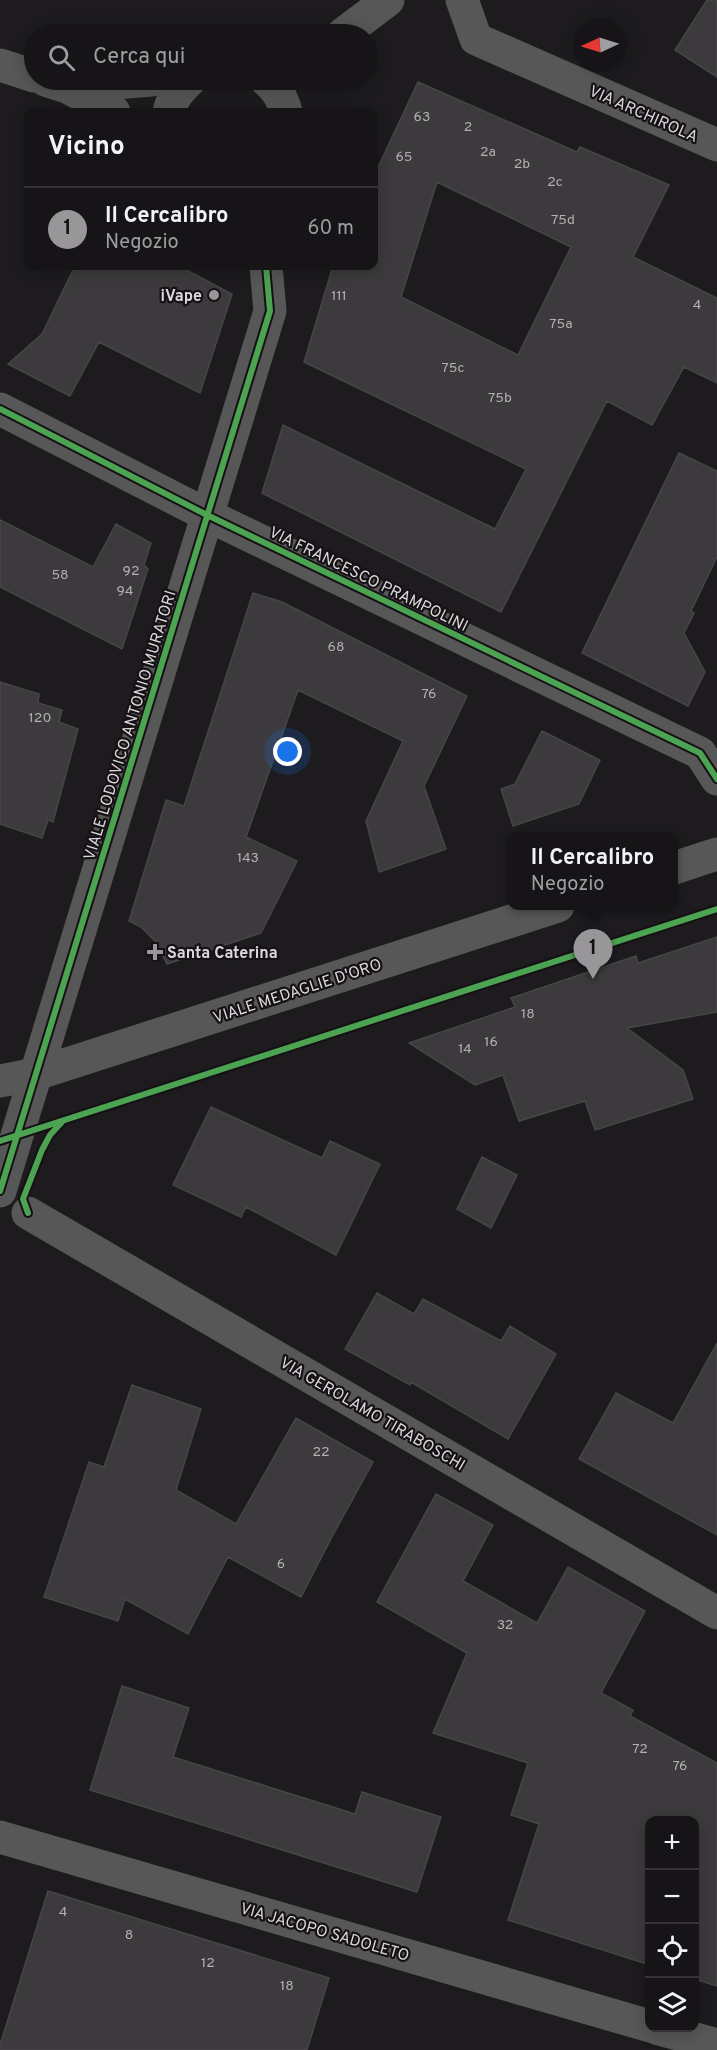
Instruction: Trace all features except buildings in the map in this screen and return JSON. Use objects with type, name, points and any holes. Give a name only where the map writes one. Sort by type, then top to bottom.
[{"type":"street","points":[[357,24],[388,0]]},
{"type":"street","name":"VIA ARCHIROLA","points":[[462,0],[476,39],[717,145]]},
{"type":"street","points":[[0,65],[24,73]]},
{"type":"street","points":[[70,90],[106,108]]},
{"type":"street","points":[[170,108],[179,90]]},
{"type":"street","name":"VIALE LODOVICO ANTONIO MURATORI","points":[[0,1191],[270,311],[266,270]]},
{"type":"street","name":"VIA FRANCESCO PRAMPOLINI","points":[[0,409],[207,515],[700,753],[717,779]]},
{"type":"street","points":[[678,867],[717,854]]},
{"type":"street","name":"VIALE MEDAGLIE D'ORO","points":[[0,1080],[36,1074],[546,910]]},
{"type":"street","name":"VIA GEROLAMO TIRABOSCHI","points":[[28,1213],[717,1613]]},
{"type":"street","name":"VIA JACOPO SADOLETO","points":[[0,1837],[645,2025]]},
{"type":"street","points":[[670,2032],[717,2045]]},
{"type":"cycle path","points":[[0,1191],[270,311],[266,270]]},
{"type":"cycle path","points":[[0,409],[207,515],[700,753],[717,779]]},
{"type":"cycle path","points":[[0,1141],[717,909]]},
{"type":"cycle path","points":[[28,1213],[23,1199],[42,1150],[50,1135],[62,1122]]},
{"type":"place","name":"iVape","points":[[214,295]]},
{"type":"place","name":"Santa Caterina","points":[[155,952]]},
{"type":"place","name":"Il Cercalibro","points":[[593,979]]}]
